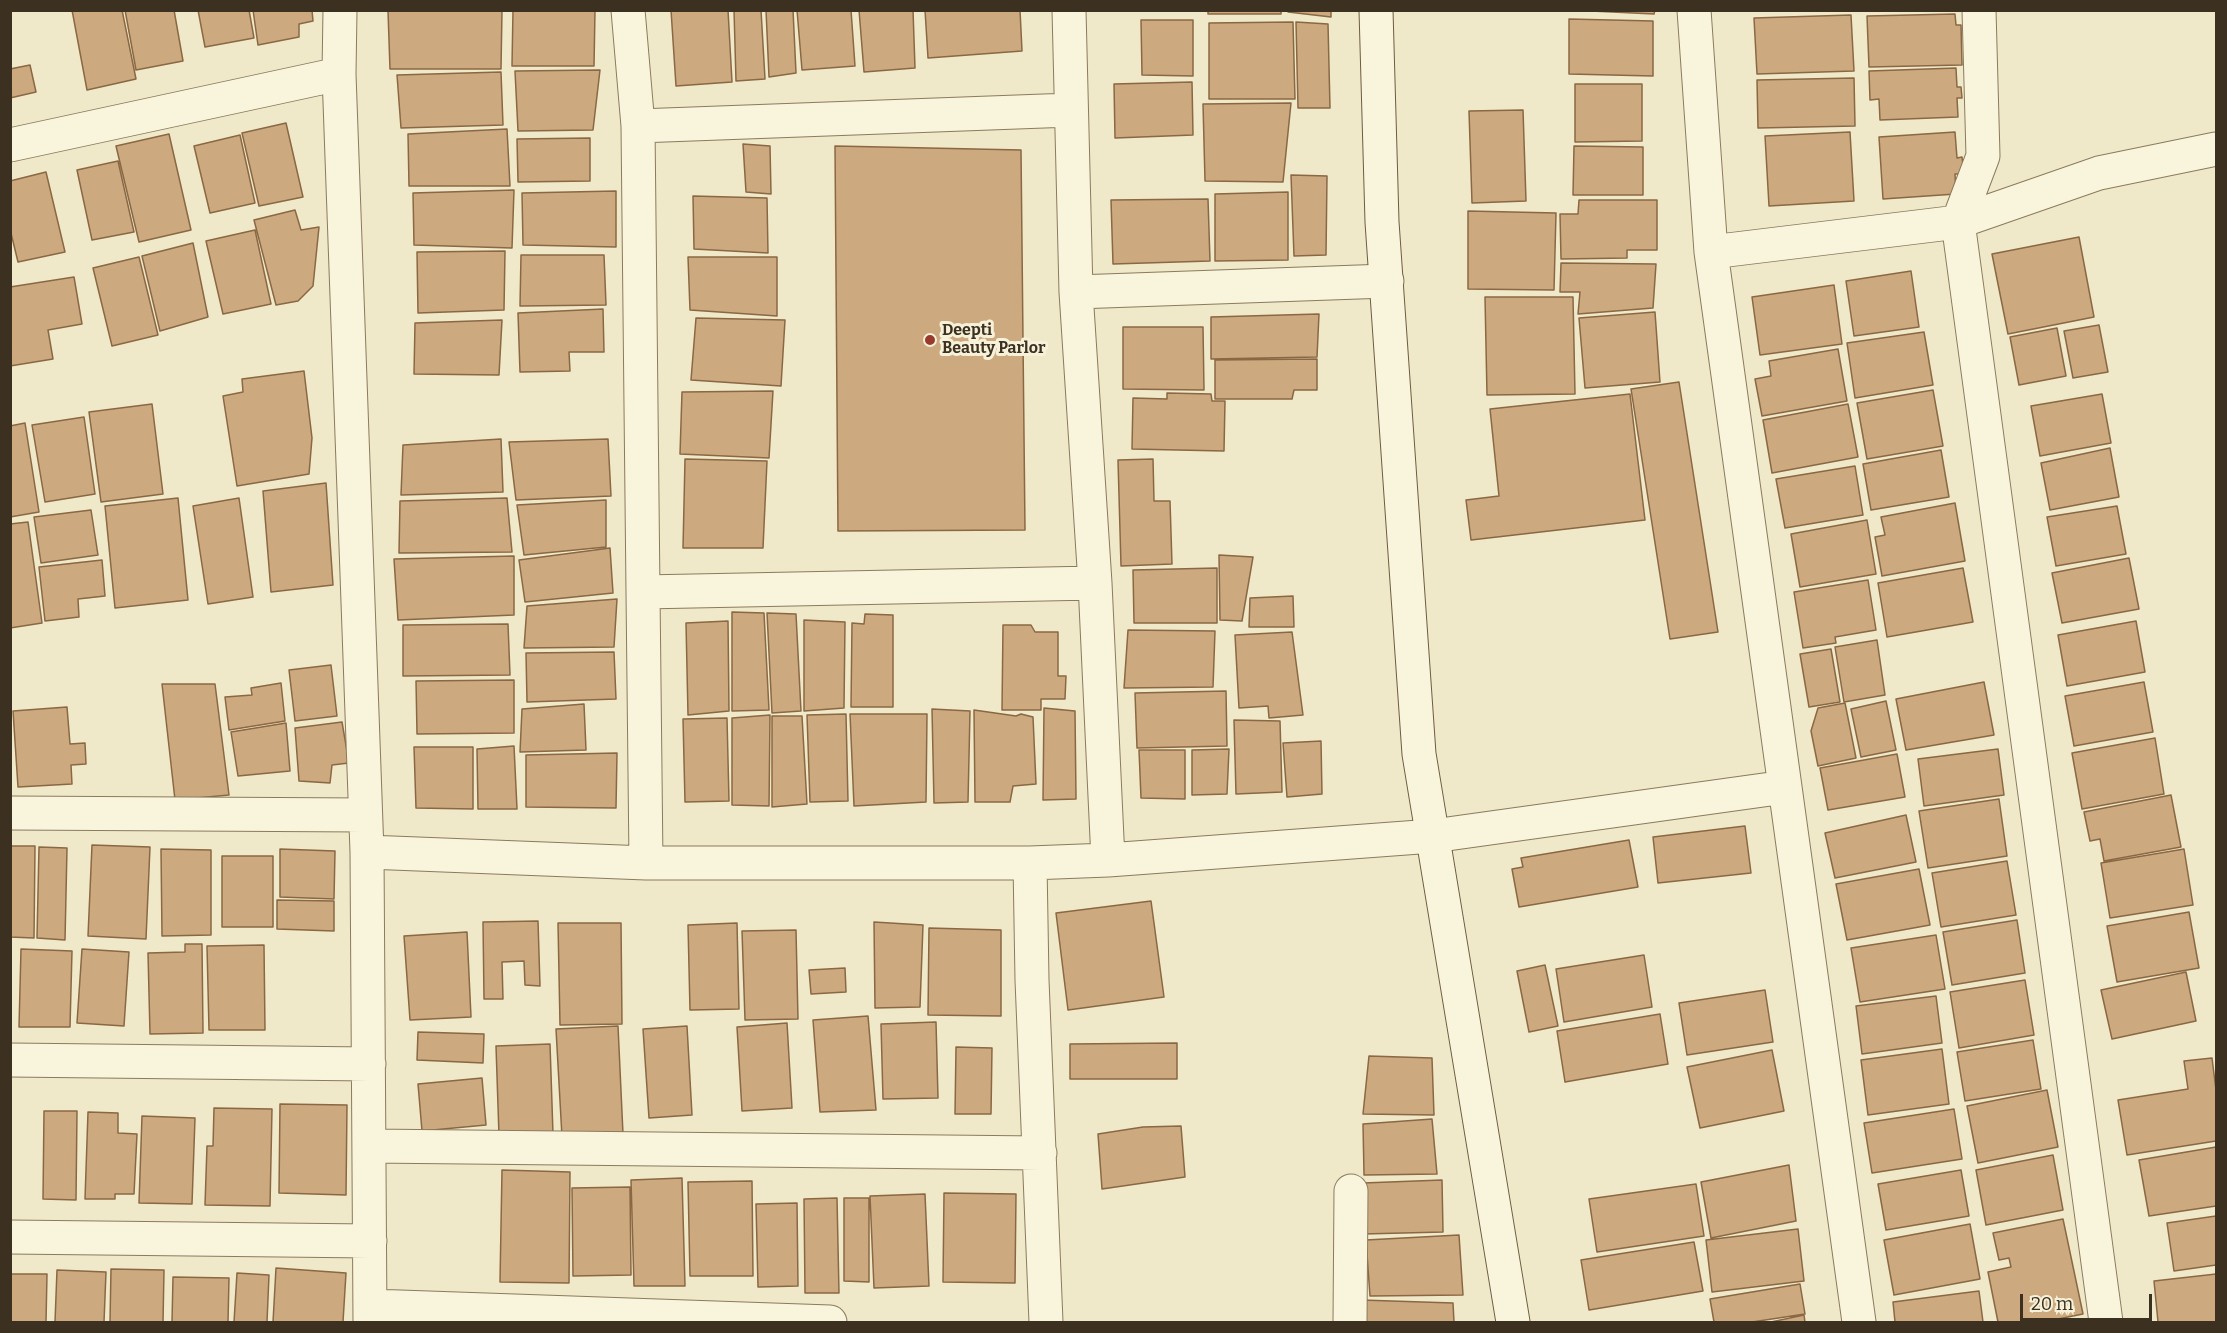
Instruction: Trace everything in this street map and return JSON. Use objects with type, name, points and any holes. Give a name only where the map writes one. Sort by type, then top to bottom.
[{"type":"street","points":[[340,10],[339,74],[367,852],[371,1314],[830,1323]]},
{"type":"street","points":[[628,10],[638,126],[646,862]]},
{"type":"street","points":[[1069,10],[1076,292],[1095,583],[1108,860]]},
{"type":"street","points":[[1376,10],[1382,222],[1419,754],[1513,1323]]},
{"type":"street","points":[[1694,10],[1711,252],[1859,1323]]},
{"type":"street","points":[[1979,10],[1983,156],[1958,222],[2106,1323]]},
{"type":"street","points":[[10,145],[339,74]]},
{"type":"street","points":[[638,126],[1071,110]]},
{"type":"street","points":[[1711,252],[1958,222],[2099,173],[2217,149]]},
{"type":"street","points":[[1076,292],[1387,281]]},
{"type":"street","points":[[643,592],[1095,583]]},
{"type":"street","points":[[367,852],[646,862],[1030,863],[1108,860],[1433,836],[1785,787]]},
{"type":"street","points":[[10,813],[364,815]]},
{"type":"street","points":[[1030,863],[1032,980],[1046,1323]]},
{"type":"street","points":[[10,1060],[369,1064]]},
{"type":"street","points":[[370,1146],[1040,1153]]},
{"type":"street","points":[[1350,1323],[1351,1191]]},
{"type":"street","points":[[10,1237],[370,1241]]},
{"type":"building","points":[[72,10],[122,10],[136,79],[87,90]]},
{"type":"building","points":[[125,10],[174,10],[183,61],[136,70]]},
{"type":"building","points":[[198,10],[249,10],[254,38],[205,47]]},
{"type":"building","points":[[253,10],[312,10],[313,21],[299,24],[299,37],[258,45]]},
{"type":"building","points":[[502,10],[501,69],[390,69],[388,11]]},
{"type":"building","points":[[513,10],[595,10],[594,66],[512,66]]},
{"type":"building","points":[[671,10],[728,10],[732,82],[676,86]]},
{"type":"building","points":[[734,10],[761,10],[765,79],[736,81]]},
{"type":"building","points":[[766,10],[793,10],[796,73],[769,77]]},
{"type":"building","points":[[797,10],[851,10],[855,66],[802,70]]},
{"type":"building","points":[[859,10],[913,10],[915,68],[864,72]]},
{"type":"building","points":[[925,10],[1020,10],[1022,51],[928,58]]},
{"type":"building","points":[[1208,10],[1281,10],[1281,14],[1208,14]]},
{"type":"building","points":[[1288,10],[1331,10],[1331,17],[1288,12]]},
{"type":"building","points":[[1570,10],[1655,10],[1654,14]]},
{"type":"building","points":[[1955,14],[1956,25],[1961,25],[1962,65],[1869,67],[1867,16]]},
{"type":"building","points":[[1851,15],[1854,71],[1757,74],[1754,18]]},
{"type":"building","points":[[1569,19],[1653,21],[1653,76],[1569,74]]},
{"type":"building","points":[[1141,20],[1193,20],[1193,76],[1142,75]]},
{"type":"building","points":[[1293,22],[1295,99],[1209,99],[1209,23]]},
{"type":"building","points":[[1296,22],[1328,24],[1330,108],[1298,108]]},
{"type":"building","points":[[30,65],[36,92],[10,98],[10,69]]},
{"type":"building","points":[[1956,68],[1957,87],[1961,87],[1962,98],[1957,98],[1958,117],[1880,120],[1879,99],[1870,100],[1869,71]]},
{"type":"building","points":[[600,70],[593,130],[518,131],[515,71]]},
{"type":"building","points":[[501,72],[503,125],[401,128],[397,75]]},
{"type":"building","points":[[1854,78],[1855,126],[1758,128],[1757,80]]},
{"type":"building","points":[[1192,82],[1193,135],[1115,138],[1114,84]]},
{"type":"building","points":[[1575,84],[1642,84],[1642,141],[1575,142]]},
{"type":"building","points":[[1291,103],[1283,182],[1205,181],[1203,104]]},
{"type":"building","points":[[1523,110],[1526,201],[1472,203],[1469,111]]},
{"type":"building","points":[[286,123],[303,197],[259,206],[242,133]]},
{"type":"building","points":[[507,129],[510,186],[409,186],[408,134]]},
{"type":"building","points":[[1850,132],[1854,201],[1769,206],[1765,136]]},
{"type":"building","points":[[1955,132],[1957,158],[1962,157],[1964,174],[1955,174],[1956,194],[1883,199],[1879,137]]},
{"type":"building","points":[[169,134],[191,230],[139,242],[116,146]]},
{"type":"building","points":[[240,135],[255,203],[210,213],[194,146]]},
{"type":"building","points":[[590,138],[590,181],[518,182],[517,139]]},
{"type":"building","points":[[743,144],[770,146],[771,194],[746,192]]},
{"type":"building","name":"Deepti Beauty Parlor","points":[[835,146],[1021,150],[1025,530],[838,531]]},
{"type":"building","points":[[1574,146],[1643,147],[1643,195],[1573,195]]},
{"type":"building","points":[[118,161],[134,232],[92,240],[77,170]]},
{"type":"building","points":[[46,172],[65,252],[18,262],[10,229],[10,181]]},
{"type":"building","points":[[1291,175],[1327,176],[1326,255],[1294,256]]},
{"type":"building","points":[[514,190],[512,248],[414,245],[413,193]]},
{"type":"building","points":[[616,191],[616,247],[523,245],[522,193]]},
{"type":"building","points":[[1288,192],[1288,260],[1215,261],[1215,194]]},
{"type":"building","points":[[693,196],[767,198],[768,253],[694,249]]},
{"type":"building","points":[[1208,199],[1210,261],[1113,264],[1111,200]]},
{"type":"building","points":[[1579,200],[1657,200],[1657,250],[1627,250],[1627,258],[1561,259],[1560,214],[1578,214]]},
{"type":"building","points":[[295,210],[301,230],[319,227],[313,286],[298,301],[276,305],[254,220]]},
{"type":"building","points":[[1468,211],[1556,213],[1554,290],[1468,289]]},
{"type":"building","points":[[255,230],[271,304],[223,314],[206,241]]},
{"type":"building","points":[[2079,237],[2094,317],[2008,334],[1992,254]]},
{"type":"building","points":[[193,243],[208,317],[160,331],[142,256]]},
{"type":"building","points":[[505,251],[504,310],[418,313],[417,252]]},
{"type":"building","points":[[521,255],[604,255],[606,305],[520,306]]},
{"type":"building","points":[[139,257],[158,335],[112,346],[93,268]]},
{"type":"building","points":[[688,257],[777,257],[777,316],[690,310]]},
{"type":"building","points":[[1561,263],[1656,264],[1653,308],[1578,314],[1580,292],[1560,292]]},
{"type":"building","points":[[1911,271],[1919,327],[1854,336],[1846,281]]},
{"type":"building","points":[[74,277],[82,324],[48,330],[53,359],[10,366],[10,287]]},
{"type":"building","points":[[1834,285],[1842,344],[1760,355],[1752,297]]},
{"type":"building","points":[[1485,297],[1573,297],[1575,394],[1487,395]]},
{"type":"building","points":[[603,309],[604,352],[569,352],[570,371],[520,372],[518,313]]},
{"type":"building","points":[[1655,312],[1660,382],[1585,388],[1579,318]]},
{"type":"building","points":[[1319,314],[1317,357],[1211,359],[1211,317]]},
{"type":"building","points":[[696,318],[785,320],[781,386],[691,380]]},
{"type":"building","points":[[502,320],[499,375],[414,374],[415,323]]},
{"type":"building","points":[[2099,325],[2108,372],[2073,378],[2064,331]]},
{"type":"building","points":[[1123,327],[1203,327],[1204,390],[1123,389]]},
{"type":"building","points":[[2057,328],[2066,376],[2019,385],[2010,337]]},
{"type":"building","points":[[1924,332],[1933,385],[1855,398],[1847,343]]},
{"type":"building","points":[[1838,349],[1847,401],[1762,416],[1755,379],[1771,376],[1769,361]]},
{"type":"building","points":[[1317,359],[1317,390],[1294,390],[1292,399],[1215,399],[1215,360]]},
{"type":"building","points":[[304,371],[312,438],[309,474],[237,486],[223,396],[243,392],[242,379]]},
{"type":"building","points":[[1679,382],[1718,632],[1670,639],[1631,389]]},
{"type":"building","points":[[1933,390],[1943,446],[1867,459],[1857,403]]},
{"type":"building","points":[[773,391],[769,458],[680,454],[682,392]]},
{"type":"building","points":[[1167,393],[1211,394],[1212,401],[1225,401],[1224,451],[1132,449],[1133,398],[1167,399]]},
{"type":"building","points":[[1630,394],[1645,520],[1471,540],[1466,500],[1499,496],[1490,409]]},
{"type":"building","points":[[2102,394],[2111,443],[2040,456],[2031,406]]},
{"type":"building","points":[[152,404],[163,494],[101,502],[89,412]]},
{"type":"building","points":[[1848,404],[1858,457],[1772,473],[1763,420]]},
{"type":"building","points":[[84,417],[95,494],[45,502],[32,425]]},
{"type":"building","points":[[25,423],[39,512],[10,517],[10,426]]},
{"type":"building","points":[[501,439],[503,492],[401,495],[403,445]]},
{"type":"building","points":[[608,439],[611,496],[516,500],[509,442]]},
{"type":"building","points":[[2110,448],[2119,497],[2050,510],[2041,463]]},
{"type":"building","points":[[1941,450],[1949,497],[1871,510],[1863,464]]},
{"type":"building","points":[[685,459],[767,461],[763,548],[683,548]]},
{"type":"building","points":[[1153,459],[1154,501],[1170,501],[1172,564],[1121,566],[1118,460]]},
{"type":"building","points":[[1855,466],[1863,515],[1785,528],[1776,479]]},
{"type":"building","points":[[326,483],[333,585],[271,592],[263,491]]},
{"type":"building","points":[[178,498],[188,600],[115,608],[105,506]]},
{"type":"building","points":[[239,498],[253,597],[208,604],[193,506]]},
{"type":"building","points":[[507,498],[512,552],[399,553],[400,501]]},
{"type":"building","points":[[606,500],[606,547],[524,555],[517,505]]},
{"type":"building","points":[[1955,503],[1965,561],[1882,576],[1875,537],[1885,535],[1881,517]]},
{"type":"building","points":[[2117,506],[2126,554],[2056,566],[2047,517]]},
{"type":"building","points":[[91,510],[98,555],[41,563],[34,517]]},
{"type":"building","points":[[1867,520],[1876,574],[1800,587],[1791,534]]},
{"type":"building","points":[[28,522],[42,623],[10,628],[10,524]]},
{"type":"building","points":[[610,548],[613,593],[525,602],[519,560]]},
{"type":"building","points":[[1219,555],[1253,557],[1242,621],[1220,620]]},
{"type":"building","points":[[514,556],[514,615],[398,620],[394,559]]},
{"type":"building","points":[[2129,558],[2139,609],[2062,623],[2052,573]]},
{"type":"building","points":[[102,560],[105,596],[78,599],[79,617],[45,621],[39,567]]},
{"type":"building","points":[[1217,568],[1217,623],[1134,623],[1133,570]]},
{"type":"building","points":[[1963,568],[1973,622],[1887,637],[1878,583]]},
{"type":"building","points":[[1868,580],[1876,630],[1835,637],[1836,643],[1803,648],[1794,592]]},
{"type":"building","points":[[1293,596],[1294,627],[1249,627],[1250,598]]},
{"type":"building","points":[[617,599],[614,647],[524,648],[527,606]]},
{"type":"building","points":[[732,612],[764,613],[769,710],[732,711]]},
{"type":"building","points":[[767,613],[796,614],[801,711],[772,713]]},
{"type":"building","points":[[865,614],[893,615],[893,707],[851,707],[852,623],[864,624]]},
{"type":"building","points":[[804,620],[845,622],[844,708],[804,711]]},
{"type":"building","points":[[728,621],[729,711],[688,715],[686,623]]},
{"type":"building","points":[[2136,621],[2145,672],[2067,686],[2058,635]]},
{"type":"building","points":[[508,624],[510,675],[403,676],[403,625]]},
{"type":"building","points":[[1003,625],[1031,625],[1035,632],[1058,632],[1058,676],[1066,676],[1065,699],[1041,699],[1041,710],[1002,710]]},
{"type":"building","points":[[1128,630],[1215,631],[1213,687],[1124,688]]},
{"type":"building","points":[[1292,632],[1303,715],[1269,718],[1268,706],[1239,708],[1235,635]]},
{"type":"building","points":[[1877,640],[1885,695],[1844,702],[1835,647]]},
{"type":"building","points":[[1831,649],[1840,702],[1809,707],[1800,654]]},
{"type":"building","points":[[614,652],[616,699],[527,702],[526,653]]},
{"type":"building","points":[[331,665],[337,716],[295,721],[289,670]]},
{"type":"building","points":[[514,680],[514,733],[417,734],[416,681]]},
{"type":"building","points":[[1984,682],[1994,735],[1906,750],[1896,699]]},
{"type":"building","points":[[2144,682],[2153,732],[2074,746],[2065,696]]},
{"type":"building","points":[[281,683],[285,721],[229,730],[225,697],[252,695],[251,688]]},
{"type":"building","points":[[162,684],[215,684],[229,795],[175,800]]},
{"type":"building","points":[[1226,691],[1227,746],[1137,748],[1135,693]]},
{"type":"building","points":[[1886,701],[1896,750],[1861,757],[1851,709]]},
{"type":"building","points":[[1845,703],[1856,758],[1818,766],[1811,731],[1818,708]]},
{"type":"building","points":[[584,704],[586,750],[520,752],[522,709]]},
{"type":"building","points":[[67,707],[70,744],[85,743],[86,764],[71,765],[72,784],[18,787],[13,711]]},
{"type":"building","points":[[1044,708],[1075,711],[1076,799],[1043,800]]},
{"type":"building","points":[[932,709],[970,711],[968,802],[934,803]]},
{"type":"building","points":[[974,710],[1033,717],[1036,784],[1013,786],[1010,802],[975,802]]},
{"type":"building","points":[[846,714],[848,801],[810,802],[807,715]]},
{"type":"building","points":[[850,714],[927,714],[926,802],[854,806]]},
{"type":"building","points":[[770,715],[769,806],[732,805],[732,718]]},
{"type":"building","points":[[772,716],[802,716],[807,804],[772,807]]},
{"type":"building","points":[[727,718],[729,801],[685,802],[683,719]]},
{"type":"building","points":[[1234,720],[1280,721],[1282,792],[1236,794]]},
{"type":"building","points":[[342,722],[349,763],[332,765],[330,783],[299,781],[295,728]]},
{"type":"building","points":[[286,723],[290,771],[238,776],[231,732]]},
{"type":"building","points":[[2155,738],[2164,794],[2082,809],[2072,753]]},
{"type":"building","points":[[1321,741],[1322,794],[1287,797],[1283,743]]},
{"type":"building","points":[[514,746],[517,809],[478,809],[477,749]]},
{"type":"building","points":[[414,747],[473,747],[473,809],[416,808]]},
{"type":"building","points":[[1229,749],[1227,794],[1192,795],[1192,750]]},
{"type":"building","points":[[1998,749],[2004,795],[1924,806],[1918,759]]},
{"type":"building","points":[[1139,750],[1185,750],[1185,799],[1141,798]]},
{"type":"building","points":[[617,753],[616,808],[526,807],[526,755]]},
{"type":"building","points":[[1897,754],[1905,797],[1828,810],[1820,768]]},
{"type":"building","points":[[2171,795],[2181,847],[2104,861],[2100,839],[2090,841],[2084,812]]},
{"type":"building","points":[[1999,799],[2007,856],[1928,868],[1919,811]]},
{"type":"building","points":[[1906,815],[1916,862],[1835,878],[1825,833]]},
{"type":"building","points":[[1745,826],[1751,873],[1658,883],[1653,837]]},
{"type":"building","points":[[1629,840],[1638,887],[1519,907],[1512,869],[1523,867],[1521,858]]},
{"type":"building","points":[[92,845],[150,847],[146,939],[88,936]]},
{"type":"building","points":[[10,846],[35,846],[34,938],[10,937]]},
{"type":"building","points":[[39,847],[67,848],[65,940],[37,938]]},
{"type":"building","points":[[161,849],[211,850],[211,935],[162,936]]},
{"type":"building","points":[[280,849],[335,851],[334,899],[280,897]]},
{"type":"building","points":[[2184,849],[2193,905],[2110,918],[2101,863]]},
{"type":"building","points":[[222,856],[273,856],[273,927],[222,927]]},
{"type":"building","points":[[2007,861],[2016,915],[1941,927],[1932,873]]},
{"type":"building","points":[[1919,869],[1930,925],[1847,940],[1836,884]]},
{"type":"building","points":[[277,900],[334,901],[334,931],[277,929]]},
{"type":"building","points":[[1151,901],[1164,997],[1068,1010],[1056,913]]},
{"type":"building","points":[[2189,912],[2199,968],[2117,982],[2107,926]]},
{"type":"building","points":[[2017,920],[2025,973],[1952,985],[1943,932]]},
{"type":"building","points":[[538,921],[540,986],[525,985],[524,961],[502,962],[503,999],[484,999],[483,922]]},
{"type":"building","points":[[874,922],[923,925],[920,1007],[875,1008]]},
{"type":"building","points":[[558,923],[621,923],[622,1024],[560,1025]]},
{"type":"building","points":[[737,923],[739,1009],[690,1010],[688,925]]},
{"type":"building","points":[[929,928],[1001,930],[1001,1016],[928,1015]]},
{"type":"building","points":[[796,930],[798,1019],[745,1020],[742,931]]},
{"type":"building","points":[[467,932],[471,1017],[410,1020],[404,936]]},
{"type":"building","points":[[1936,935],[1945,989],[1860,1002],[1851,948]]},
{"type":"building","points":[[185,944],[202,944],[203,1033],[150,1034],[148,953],[185,952]]},
{"type":"building","points":[[264,945],[265,1030],[209,1030],[207,946]]},
{"type":"building","points":[[21,949],[72,951],[70,1027],[19,1027]]},
{"type":"building","points":[[82,949],[129,952],[124,1026],[77,1023]]},
{"type":"building","points":[[1644,955],[1652,1007],[1564,1022],[1556,969]]},
{"type":"building","points":[[1545,965],[1558,1026],[1529,1032],[1517,971]]},
{"type":"building","points":[[845,968],[846,992],[811,994],[809,970]]},
{"type":"building","points":[[2186,972],[2196,1021],[2112,1039],[2101,990]]},
{"type":"building","points":[[2025,980],[2034,1035],[1959,1048],[1950,992]]},
{"type":"building","points":[[1765,990],[1773,1042],[1687,1055],[1679,1003]]},
{"type":"building","points":[[1936,996],[1942,1043],[1862,1054],[1856,1006]]},
{"type":"building","points":[[1660,1014],[1668,1064],[1565,1082],[1557,1031]]},
{"type":"building","points":[[868,1016],[876,1110],[820,1112],[813,1020]]},
{"type":"building","points":[[936,1022],[938,1098],[883,1099],[881,1024]]},
{"type":"building","points":[[787,1023],[792,1108],[742,1111],[737,1027]]},
{"type":"building","points":[[618,1026],[623,1134],[562,1137],[556,1029]]},
{"type":"building","points":[[687,1026],[692,1115],[649,1118],[643,1029]]},
{"type":"building","points":[[418,1032],[484,1034],[483,1063],[417,1060]]},
{"type":"building","points":[[2033,1040],[2041,1089],[1965,1101],[1957,1052]]},
{"type":"building","points":[[1177,1043],[1177,1079],[1070,1079],[1070,1044]]},
{"type":"building","points":[[550,1044],[553,1134],[499,1136],[496,1046]]},
{"type":"building","points":[[956,1047],[992,1048],[991,1114],[955,1114]]},
{"type":"building","points":[[1942,1049],[1949,1104],[1868,1115],[1861,1060]]},
{"type":"building","points":[[1772,1050],[1784,1111],[1700,1128],[1687,1067]]},
{"type":"building","points":[[1369,1056],[1432,1058],[1434,1115],[1363,1114]]},
{"type":"building","points":[[2212,1058],[2216,1090],[2216,1141],[2127,1155],[2118,1100],[2188,1089],[2184,1061]]},
{"type":"building","points":[[482,1078],[486,1125],[422,1131],[418,1084]]},
{"type":"building","points":[[2047,1090],[2058,1147],[1978,1163],[1967,1106]]},
{"type":"building","points":[[280,1104],[347,1105],[346,1195],[279,1193]]},
{"type":"building","points":[[214,1108],[272,1109],[270,1206],[205,1205],[207,1146],[213,1146]]},
{"type":"building","points":[[1954,1109],[1962,1159],[1872,1173],[1864,1123]]},
{"type":"building","points":[[44,1111],[77,1111],[76,1200],[43,1199]]},
{"type":"building","points":[[88,1112],[118,1113],[118,1133],[137,1134],[134,1194],[115,1194],[115,1199],[85,1199]]},
{"type":"building","points":[[142,1116],[195,1118],[192,1204],[139,1203]]},
{"type":"building","points":[[1432,1119],[1437,1174],[1364,1175],[1363,1124]]},
{"type":"building","points":[[1181,1126],[1185,1177],[1102,1189],[1098,1134],[1143,1127]]},
{"type":"building","points":[[2216,1147],[2216,1206],[2149,1216],[2139,1160]]},
{"type":"building","points":[[2053,1155],[2063,1210],[1986,1225],[1976,1170]]},
{"type":"building","points":[[1789,1165],[1796,1221],[1711,1238],[1701,1182]]},
{"type":"building","points":[[502,1170],[570,1172],[569,1283],[500,1282]]},
{"type":"building","points":[[1961,1170],[1969,1216],[1886,1230],[1878,1184]]},
{"type":"building","points":[[682,1178],[685,1286],[634,1286],[631,1180]]},
{"type":"building","points":[[1442,1180],[1443,1232],[1363,1234],[1363,1183]]},
{"type":"building","points":[[752,1181],[753,1276],[690,1276],[688,1182]]},
{"type":"building","points":[[1696,1184],[1704,1236],[1597,1252],[1589,1199]]},
{"type":"building","points":[[630,1187],[631,1275],[573,1276],[572,1188]]},
{"type":"building","points":[[944,1193],[1016,1194],[1015,1283],[943,1282]]},
{"type":"building","points":[[925,1194],[929,1286],[874,1288],[870,1196]]},
{"type":"building","points":[[837,1198],[839,1293],[805,1293],[804,1199]]},
{"type":"building","points":[[844,1198],[869,1198],[869,1282],[844,1281]]},
{"type":"building","points":[[797,1203],[798,1286],[758,1287],[756,1204]]},
{"type":"building","points":[[2216,1216],[2216,1265],[2174,1271],[2167,1223]]},
{"type":"building","points":[[2063,1219],[2083,1314],[2043,1322],[1998,1322],[1988,1272],[2011,1267],[2009,1258],[1999,1260],[1993,1233]]},
{"type":"building","points":[[1970,1224],[1980,1279],[1894,1295],[1884,1240]]},
{"type":"building","points":[[1798,1229],[1804,1281],[1712,1292],[1706,1240]]},
{"type":"building","points":[[1459,1235],[1463,1295],[1370,1296],[1366,1240]]},
{"type":"building","points":[[1694,1242],[1703,1291],[1589,1310],[1581,1260]]},
{"type":"building","points":[[276,1268],[346,1273],[343,1322],[273,1322]]},
{"type":"building","points":[[111,1269],[164,1270],[163,1322],[110,1322]]},
{"type":"building","points":[[57,1270],[106,1272],[104,1322],[55,1322]]},
{"type":"building","points":[[237,1273],[269,1275],[267,1322],[234,1322]]},
{"type":"building","points":[[10,1274],[47,1274],[46,1322],[10,1322]]},
{"type":"building","points":[[2216,1274],[2216,1322],[2158,1322],[2154,1281]]},
{"type":"building","points":[[173,1277],[229,1278],[228,1322],[172,1322]]},
{"type":"building","points":[[1800,1284],[1805,1314],[1752,1322],[1714,1322],[1710,1299]]},
{"type":"building","points":[[1979,1291],[1983,1322],[1895,1322],[1893,1302]]},
{"type":"building","points":[[1361,1300],[1453,1303],[1454,1322],[1361,1322]]},
{"type":"building","points":[[1804,1315],[1805,1322],[1771,1322]]},
{"type":"place","name":"Deepti Beauty Parlor","points":[[930,340]]}]
